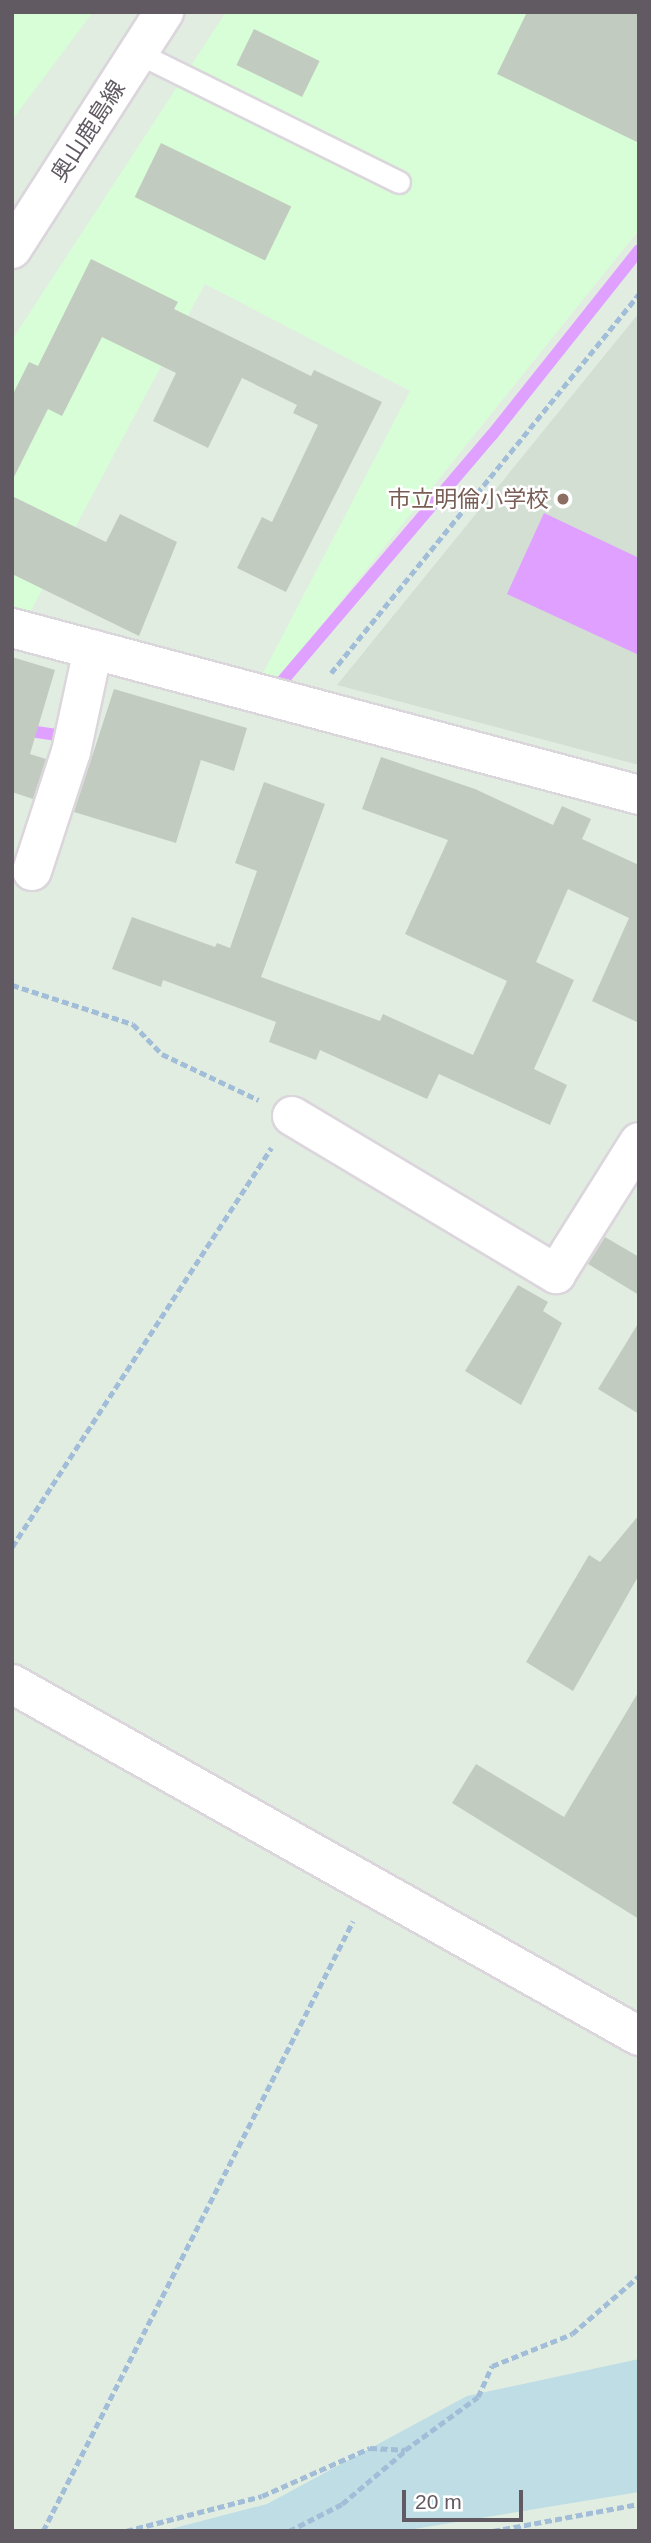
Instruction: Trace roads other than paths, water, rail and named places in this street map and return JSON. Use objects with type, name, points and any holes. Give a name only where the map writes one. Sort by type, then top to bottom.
[{"type":"street","name":"奥山鹿島線","points":[[12,250],[164,12]]},
{"type":"street","points":[[12,628],[639,795]]},
{"type":"street","points":[[32,872],[74,737],[93,649]]},
{"type":"street","points":[[292,1116],[556,1274],[639,1142]]},
{"type":"street","points":[[12,1684],[639,2036]]},
{"type":"lane","points":[[138,53],[399,182]]},
{"type":"waterway","points":[[273,692],[492,435],[639,250]]},
{"type":"waterway","points":[[23,730],[71,737]]},
{"type":"place","name":"市立明倫小学校","points":[[563,499]]}]
